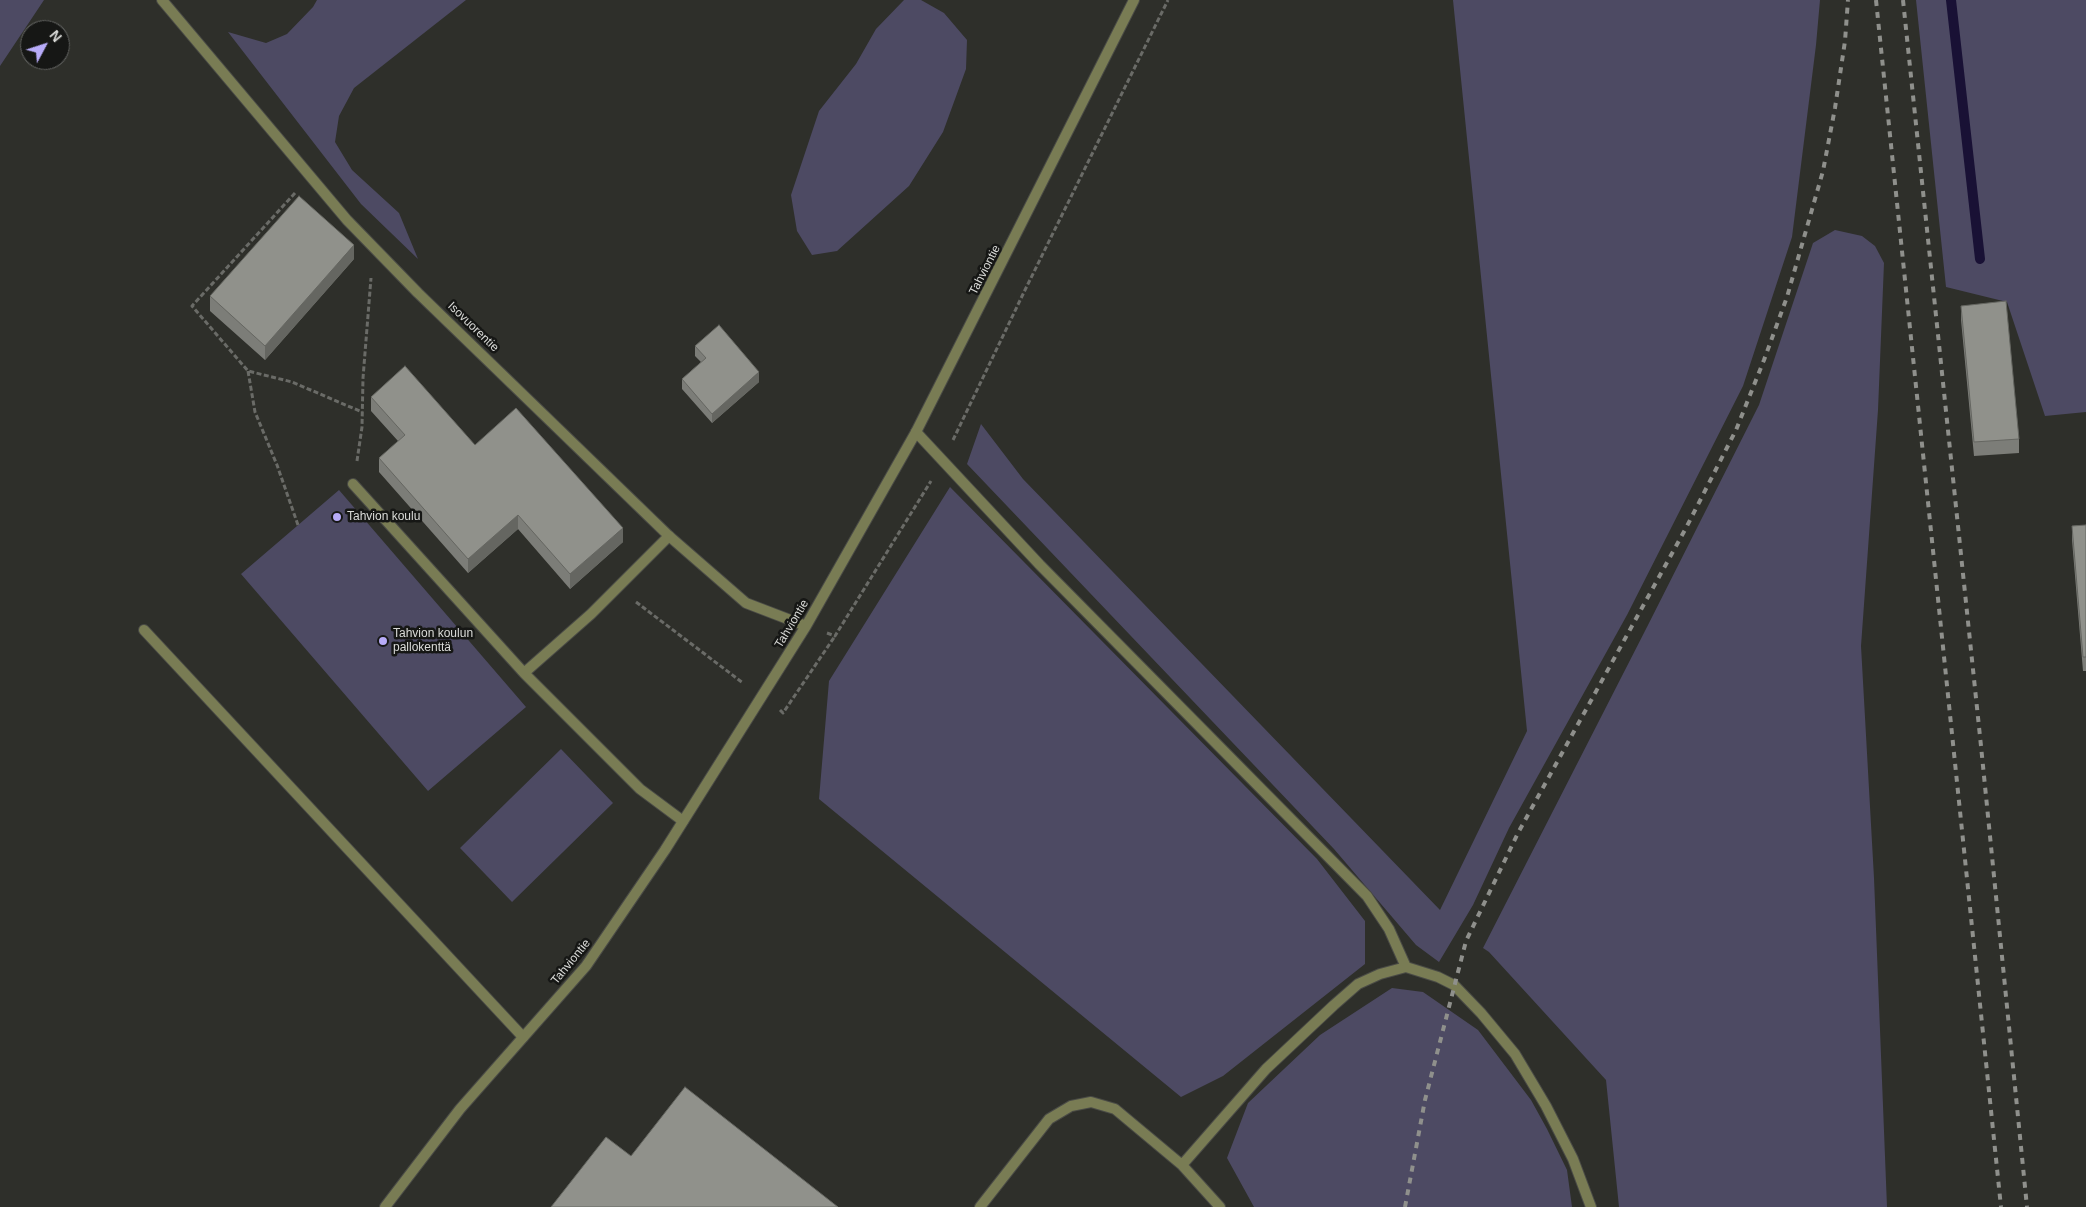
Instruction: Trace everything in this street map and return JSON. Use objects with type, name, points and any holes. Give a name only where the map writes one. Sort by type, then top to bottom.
[{"type":"street","name":"Isovuorentie","points":[[162,0],[310,176],[370,244],[418,293],[669,536],[746,603],[806,626]]},
{"type":"street","name":"Tahviontie","points":[[385,1207],[460,1109],[586,966],[683,821],[806,626],[916,432],[1134,0]]},
{"type":"street","points":[[916,432],[1040,565],[1367,896],[1389,929],[1406,967]]},
{"type":"street","points":[[353,484],[524,673],[640,790],[683,821]]},
{"type":"street","points":[[524,673],[591,614],[669,536]]},
{"type":"street","points":[[144,630],[524,1037]]},
{"type":"street","points":[[1182,1165],[1266,1069],[1334,1004],[1358,984],[1380,974],[1406,967],[1438,977],[1454,985],[1481,1013],[1515,1054],[1546,1106],[1568,1150],[1591,1207]]},
{"type":"street","points":[[980,1207],[1049,1119],[1071,1106],[1091,1102],[1115,1109],[1182,1165],[1220,1207]]},
{"type":"path","points":[[617,587],[783,713],[835,636],[943,462],[1025,290],[1168,0]]},
{"type":"path","points":[[298,525],[277,464],[255,412],[248,371],[192,306],[310,176]]},
{"type":"path","points":[[353,484],[362,427],[363,378],[372,272],[370,244]]},
{"type":"path","points":[[248,371],[292,382],[362,412]]},
{"type":"path","points":[[806,626],[835,636]]},
{"type":"shaded area","points":[[0,0],[44,0],[31,20],[20,20],[20,36],[0,66]]},
{"type":"shaded area","points":[[317,0],[466,0],[354,88],[339,116],[335,142],[352,170],[399,213],[418,259],[361,204],[228,32],[266,43],[287,34],[313,7]]},
{"type":"shaded area","points":[[904,0],[921,0],[944,13],[967,40],[966,69],[943,132],[909,186],[837,251],[812,255],[797,231],[791,195],[819,111],[856,64],[876,29]]},
{"type":"shaded area","points":[[1453,0],[1820,0],[1792,237],[1743,386],[1627,615],[1509,828],[1473,905],[1439,962],[1416,945],[1334,849],[967,464],[981,424],[1023,479],[1440,910],[1527,731]]},
{"type":"shaded area","points":[[1916,0],[2086,0],[2086,412],[2045,416],[2007,302],[1946,287]]},
{"type":"shaded area","points":[[1835,230],[1862,236],[1875,246],[1884,263],[1878,410],[1861,646],[1874,878],[1887,1207],[1619,1207],[1606,1080],[1489,952],[1483,948],[1759,405],[1813,243]]},
{"type":"shaded area","points":[[950,487],[1317,859],[1365,921],[1365,964],[1223,1076],[1181,1097],[819,799],[829,681]]},
{"type":"shaded area","name":"Tahvion koulun pallokenttä","points":[[339,490],[526,707],[428,791],[241,574]]},
{"type":"shaded area","points":[[561,749],[613,803],[512,902],[460,848]]},
{"type":"shaded area","points":[[1392,988],[1423,992],[1478,1030],[1531,1100],[1547,1129],[1567,1170],[1572,1207],[1254,1207],[1227,1158],[1248,1103],[1320,1035]]},
{"type":"building","points":[[299,196],[354,245],[265,346],[210,296]]},
{"type":"building","points":[[2006,301],[2019,439],[1974,442],[1961,306]]},
{"type":"building","points":[[719,325],[759,372],[712,414],[682,379],[706,358],[695,346]]},
{"type":"building","points":[[405,366],[475,445],[516,408],[623,528],[570,574],[518,515],[468,559],[379,458],[405,435],[371,397]]},
{"type":"building","points":[[2086,525],[2086,657],[2083,657],[2072,526]]},
{"type":"building","points":[[685,1087],[838,1207],[551,1207],[606,1137],[631,1156]]},
{"type":"waterway","points":[[1951,0],[1980,259]]},
{"type":"railway","points":[[1405,1207],[1425,1100],[1466,941],[1518,833],[1686,528],[1736,430],[1764,360],[1787,297],[1823,171],[1845,41],[1848,0]]},
{"type":"railway","points":[[1876,0],[2001,1207]]},
{"type":"railway","points":[[1903,0],[2027,1207]]},
{"type":"place","name":"Tahvion koulu","points":[[337,517]]},
{"type":"place","name":"Tahvion koulun pallokenttä","points":[[383,641]]}]
